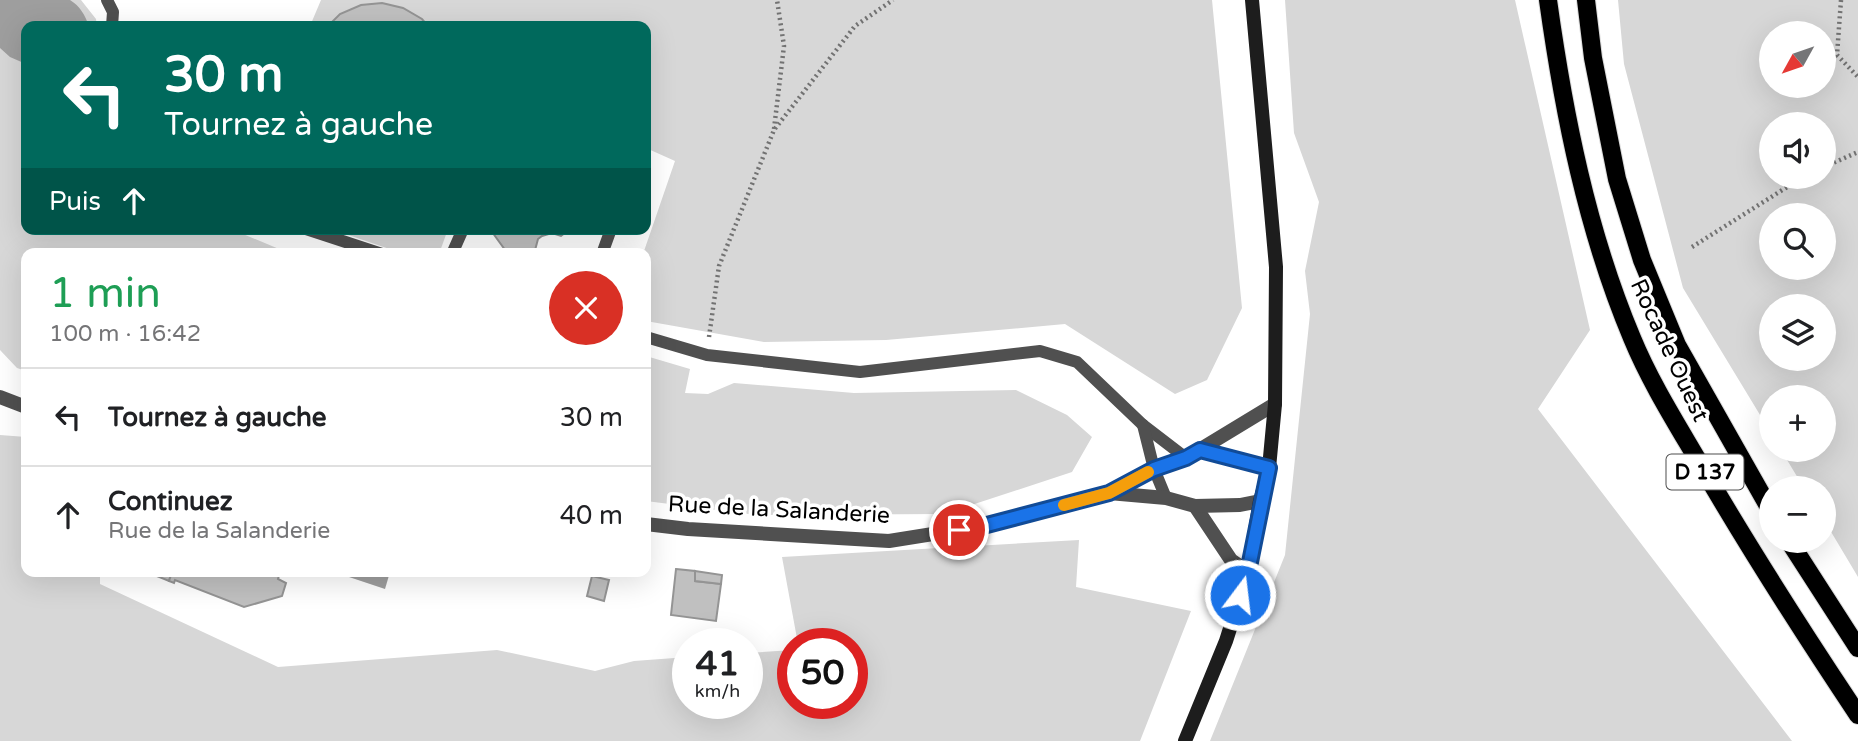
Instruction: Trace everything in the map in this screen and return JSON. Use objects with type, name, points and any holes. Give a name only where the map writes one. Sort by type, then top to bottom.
[{"type":"main road","points":[[1185,741],[1226,641],[1248,572],[1260,500],[1269,468],[1275,404],[1276,267],[1251,0]]},
{"type":"main road","points":[[1255,35],[1258,0]]},
{"type":"main road","name":"Rocade Ouest","points":[[1548,0],[1566,113],[1590,211],[1607,273],[1633,341],[1668,410],[1791,614],[1858,715]]},
{"type":"main road","name":"Rocade Ouest","points":[[1586,0],[1593,58],[1617,179],[1642,260],[1676,345],[1759,490]]},
{"type":"main road","points":[[1797,553],[1858,648]]},
{"type":"street","points":[[0,397],[21,405]]},
{"type":"street","points":[[1109,493],[1154,469],[1186,458],[1275,404]]},
{"type":"street","points":[[1200,450],[1269,468]]},
{"type":"street","name":"Rue de la Salanderie","points":[[651,525],[888,541],[983,526],[1109,493],[1166,498],[1195,506],[1240,505],[1260,500]]},
{"type":"street","points":[[1195,506],[1231,561],[1248,572]]},
{"type":"lane","points":[[107,0],[114,12],[113,21]]},
{"type":"lane","points":[[324,235],[364,248]]},
{"type":"lane","points":[[651,338],[707,355],[860,373],[1040,351],[1077,362],[1143,425],[1186,458]]},
{"type":"lane","points":[[1143,425],[1154,469],[1166,498]]},
{"type":"path","points":[[707,355],[719,266],[774,130],[784,46],[776,0]]},
{"type":"path","points":[[774,130],[855,26],[893,0]]},
{"type":"path","points":[[1841,0],[1837,55],[1858,77]]},
{"type":"path","points":[[1836,162],[1858,152]]},
{"type":"path","points":[[1692,247],[1784,189]]},
{"type":"shaded area","points":[[0,0],[81,0],[96,21],[21,21],[21,235],[245,235],[277,248],[21,248],[21,369],[0,350]]},
{"type":"shaded area","points":[[0,0],[70,0],[82,11],[87,21],[21,21],[21,62],[0,48]]},
{"type":"shaded area","points":[[321,0],[1212,0],[1242,308],[1207,380],[1175,394],[1065,324],[886,340],[764,342],[651,322],[651,248],[645,248],[675,161],[651,150],[651,21],[312,21]]},
{"type":"shaded area","points":[[1285,0],[1515,0],[1590,330],[1538,409],[1792,741],[1210,741],[1285,555],[1310,314],[1305,271],[1319,202],[1294,133]]},
{"type":"shaded area","points":[[1618,0],[1858,0],[1858,577],[1836,540],[1836,476],[1797,476],[1788,462],[1836,462],[1836,385],[1759,385],[1759,413],[1683,288],[1624,64]]},
{"type":"shaded area","points":[[349,235],[446,235],[441,248],[386,248]]},
{"type":"shaded area","points":[[651,357],[690,369],[685,393],[708,394],[734,383],[854,393],[1016,390],[1067,415],[1092,437],[1072,472],[944,514],[756,515],[651,502]]},
{"type":"shaded area","points":[[0,435],[21,437],[21,577],[100,577],[100,584],[278,667],[497,650],[595,671],[634,661],[672,658],[672,719],[763,719],[763,652],[777,651],[777,719],[868,719],[868,628],[795,628],[782,557],[1079,540],[1076,587],[1191,611],[1140,741],[0,741]]},
{"type":"shaded area","points":[[349,577],[389,577],[385,589]]},
{"type":"building","points":[[382,3],[403,8],[424,21],[333,21],[340,14],[361,5]]},
{"type":"building","points":[[494,235],[545,235],[538,239],[536,248],[504,248]]},
{"type":"building","points":[[676,569],[695,571],[695,581],[721,584],[716,621],[671,615]]},
{"type":"building","points":[[695,571],[722,575],[721,584],[695,581]]},
{"type":"building","points":[[170,577],[279,577],[286,583],[282,596],[244,607],[175,580],[174,583],[169,581]]},
{"type":"building","points":[[592,577],[609,580],[604,601],[587,596]]},
{"type":"slow traffic","points":[[1064,505],[1109,493],[1148,472]]},
{"type":"route","points":[[959,530],[1109,493],[1154,469],[1200,450],[1269,468],[1260,500],[1248,572],[1240,595]]}]
